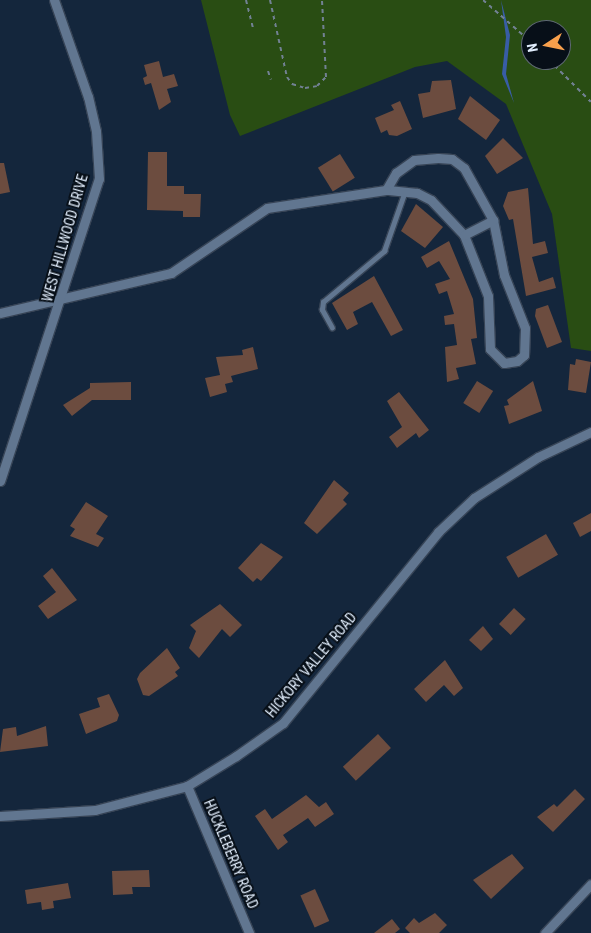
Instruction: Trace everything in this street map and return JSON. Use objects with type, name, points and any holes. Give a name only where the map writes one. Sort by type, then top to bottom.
[{"type":"street","name":"WEST HILLWOOD DRIVE","points":[[0,481],[63,299],[99,179],[96,131],[88,97],[54,0]]},
{"type":"street","points":[[0,313],[172,273],[267,208],[386,190],[405,190],[431,200],[464,235],[488,296],[490,349],[504,363],[516,361],[524,355],[525,328],[504,275],[494,220],[477,186],[452,159],[414,160],[396,173],[386,190]]},
{"type":"street","points":[[464,235],[494,220]]},
{"type":"street","name":"HICKORY VALLEY ROAD","points":[[0,816],[95,810],[187,786],[282,723],[438,532],[474,498],[552,449],[591,432]]},
{"type":"street","name":"HUCKLEBERRY ROAD","points":[[187,786],[249,933]]},
{"type":"street","points":[[546,933],[591,884]]},
{"type":"lane","points":[[332,328],[322,310],[323,302],[384,251],[405,190]]},
{"type":"path","points":[[246,0],[253,28]]},
{"type":"path","points":[[270,0],[287,77],[292,84],[305,88],[317,86],[326,78],[322,0]]},
{"type":"path","points":[[483,0],[521,33]]},
{"type":"path","points":[[558,70],[591,102]]},
{"type":"path","points":[[268,71],[271,80]]},
{"type":"green space","points":[[201,0],[591,0],[591,351],[571,348],[552,214],[506,104],[447,61],[415,67],[240,136],[230,115]]},
{"type":"water","points":[[501,0],[510,35],[506,74],[514,103],[502,74],[506,37]]},
{"type":"building","points":[[159,61],[163,77],[174,74],[178,86],[167,89],[171,102],[159,110],[151,83],[145,85],[143,78],[147,76],[144,65]]},
{"type":"building","points":[[451,80],[456,109],[423,118],[418,94],[430,92],[432,81]]},
{"type":"building","points":[[470,96],[500,120],[486,140],[458,119]]},
{"type":"building","points":[[400,101],[412,129],[397,136],[389,135],[387,130],[381,133],[375,118],[394,110],[391,105]]},
{"type":"building","points":[[503,138],[523,158],[497,174],[485,156]]},
{"type":"building","points":[[148,152],[167,152],[167,186],[184,186],[184,194],[201,194],[200,217],[183,217],[183,211],[147,210]]},
{"type":"building","points":[[340,154],[355,178],[333,192],[318,168]]},
{"type":"building","points":[[0,163],[4,163],[10,192],[0,194]]},
{"type":"building","points":[[528,188],[533,244],[545,241],[548,253],[532,257],[539,282],[553,277],[556,288],[526,296],[513,219],[509,220],[503,206],[508,192]]},
{"type":"building","points":[[416,204],[443,227],[425,248],[401,231]]},
{"type":"building","points":[[449,241],[473,299],[477,338],[471,339],[476,364],[456,368],[459,379],[447,382],[445,347],[457,345],[454,324],[445,325],[444,316],[454,314],[447,291],[439,294],[435,284],[450,279],[439,261],[427,268],[421,257]]},
{"type":"building","points":[[374,276],[403,330],[391,336],[372,302],[353,312],[358,324],[347,330],[332,303]]},
{"type":"building","points":[[548,305],[562,342],[547,348],[535,316],[536,309]]},
{"type":"building","points":[[253,347],[258,369],[231,376],[233,382],[225,384],[227,392],[210,397],[205,378],[220,375],[216,357],[243,355],[242,350]]},
{"type":"building","points":[[576,359],[591,362],[586,393],[568,390],[570,364],[575,365]]},
{"type":"building","points":[[477,381],[493,391],[479,413],[463,403]]},
{"type":"building","points":[[533,381],[542,411],[509,424],[504,406],[509,405],[507,400]]},
{"type":"building","points":[[131,382],[131,400],[92,400],[72,416],[63,405],[90,388],[90,383]]},
{"type":"building","points":[[399,392],[429,430],[419,438],[416,433],[397,448],[389,437],[402,427],[387,401]]},
{"type":"building","points":[[334,480],[349,493],[343,500],[347,504],[317,534],[304,523]]},
{"type":"building","points":[[86,502],[108,516],[96,534],[104,538],[98,547],[70,536],[75,529],[70,526]]},
{"type":"building","points":[[591,513],[591,531],[580,537],[573,523]]},
{"type":"building","points":[[546,534],[558,555],[518,578],[506,557]]},
{"type":"building","points":[[261,543],[283,557],[261,581],[257,578],[253,582],[238,568]]},
{"type":"building","points":[[52,568],[77,600],[48,619],[38,606],[56,592],[43,576]]},
{"type":"building","points":[[220,604],[242,625],[230,637],[222,629],[199,658],[189,648],[196,631],[190,625]]},
{"type":"building","points":[[514,608],[526,619],[511,635],[499,624]]},
{"type":"building","points":[[483,626],[493,639],[481,651],[469,640]]},
{"type":"building","points":[[167,648],[180,668],[175,672],[178,676],[149,696],[143,695],[137,679],[140,673]]},
{"type":"building","points":[[445,660],[463,688],[454,696],[444,685],[426,702],[414,689]]},
{"type":"building","points":[[109,694],[119,715],[117,721],[86,734],[79,714],[100,707],[97,698]]},
{"type":"building","points":[[46,726],[48,746],[0,752],[3,729],[16,727],[17,736]]},
{"type":"building","points":[[378,734],[391,748],[356,781],[343,767]]},
{"type":"building","points":[[575,789],[585,799],[553,832],[537,817],[554,804],[557,807]]},
{"type":"building","points":[[306,795],[319,807],[326,802],[334,814],[315,827],[308,818],[283,835],[288,842],[278,850],[255,816],[265,809],[272,819]]},
{"type":"building","points":[[512,854],[524,868],[491,899],[473,880]]},
{"type":"building","points":[[149,870],[150,887],[132,887],[133,894],[113,895],[112,871]]},
{"type":"building","points":[[68,883],[71,898],[53,901],[54,908],[42,910],[41,902],[27,904],[25,890]]},
{"type":"building","points":[[315,889],[329,921],[315,927],[300,896]]},
{"type":"building","points":[[435,913],[447,925],[439,933],[410,933],[405,928],[414,918],[419,923]]},
{"type":"building","points":[[392,919],[400,929],[395,933],[374,933]]}]
